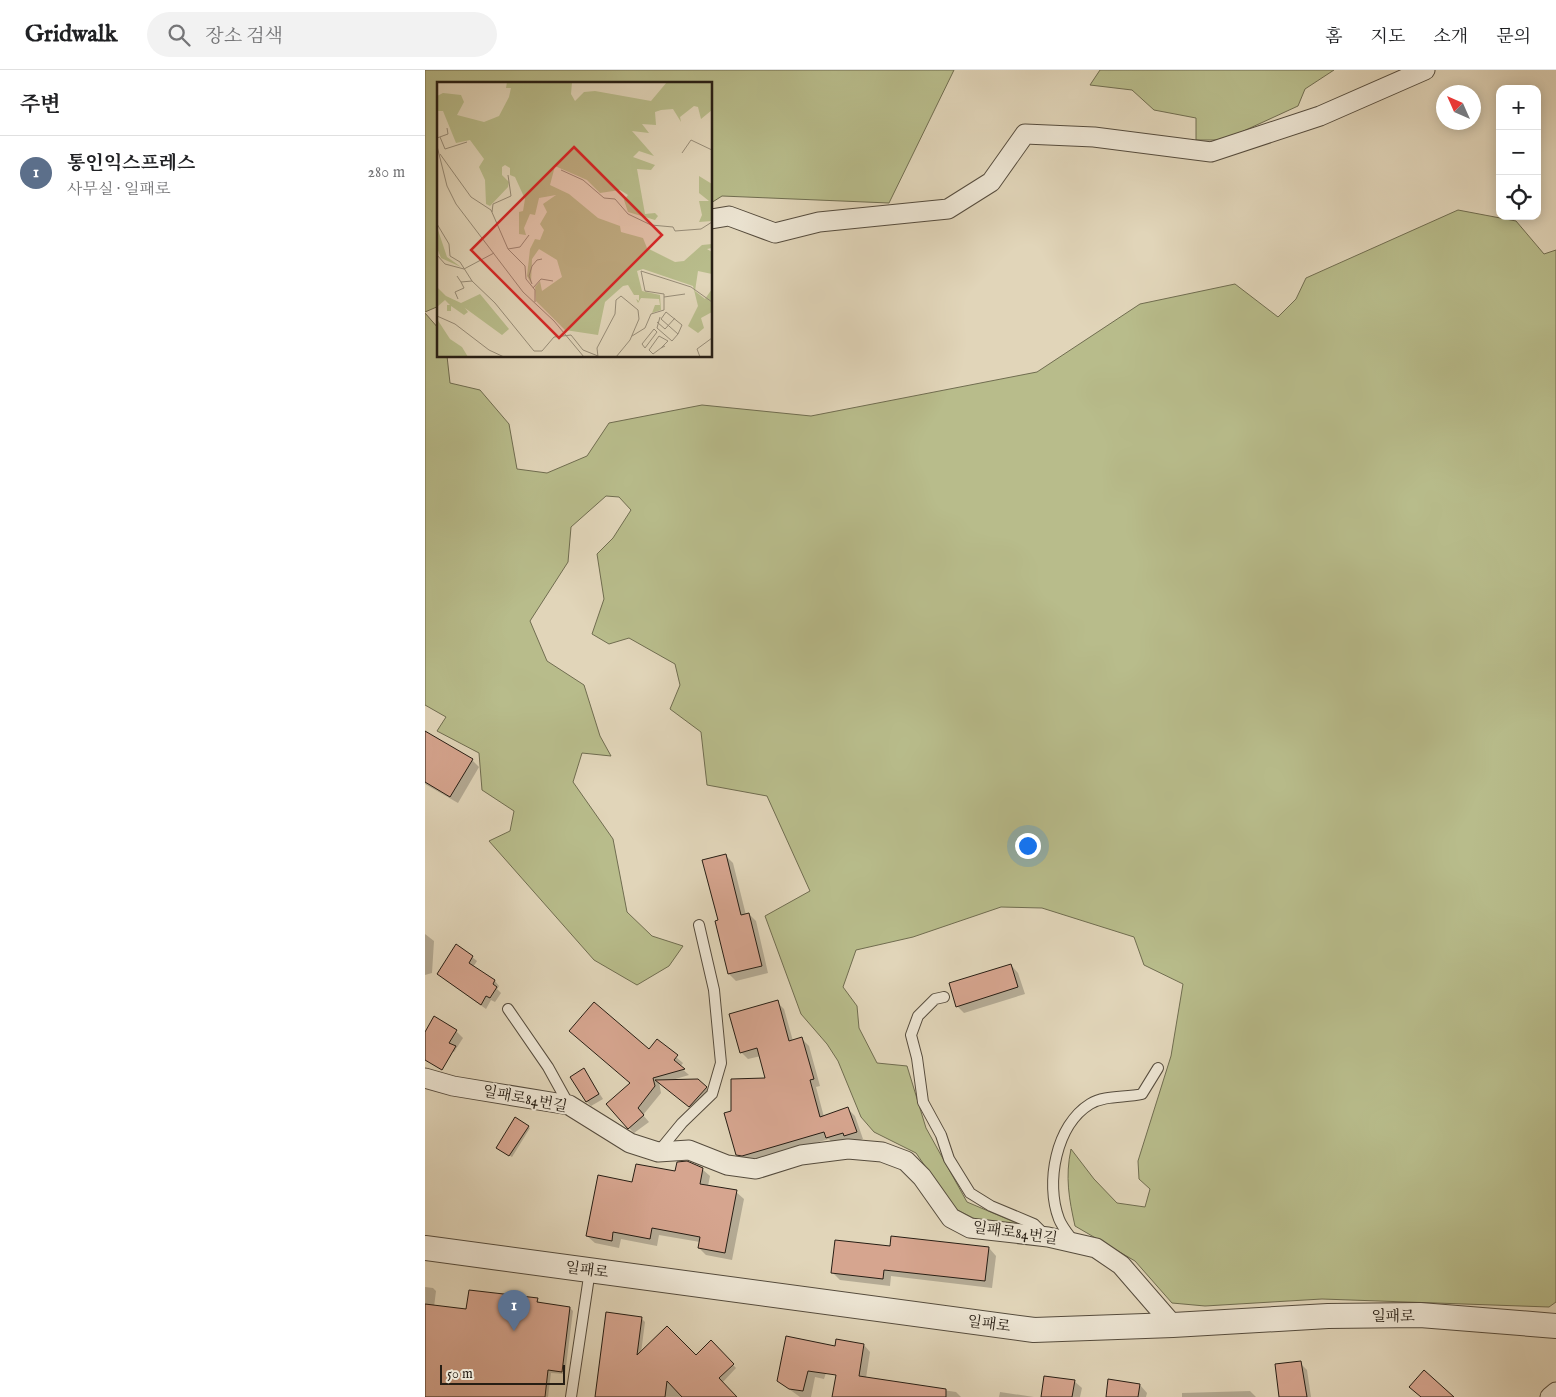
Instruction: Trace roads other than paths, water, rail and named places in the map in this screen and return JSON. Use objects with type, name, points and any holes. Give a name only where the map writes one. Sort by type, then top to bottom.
[{"type":"street","points":[[713,219],[729,216],[775,233],[819,222],[902,216],[947,209],[991,182],[1025,134],[1094,137],[1211,152],[1320,116],[1425,70]]},
{"type":"street","name":"일패로84번길","points":[[425,1078],[453,1086],[569,1105],[630,1142],[658,1152],[689,1150],[727,1165],[756,1169],[801,1155],[848,1148],[882,1152],[906,1161],[922,1177],[951,1218],[970,1228],[1048,1237],[1096,1248],[1121,1265],[1173,1326]]},
{"type":"street","name":"일패로","points":[[425,1248],[1033,1330],[1173,1326],[1328,1316],[1420,1315],[1556,1326]]},
{"type":"street","points":[[1550,1397],[1556,1392]]},
{"type":"lane","points":[[658,1152],[711,1094],[721,1063],[714,990],[699,925]]},
{"type":"lane","points":[[944,997],[935,999],[918,1016],[911,1035],[917,1058],[923,1102],[941,1135],[949,1159],[970,1193],[991,1206],[1034,1224],[1048,1237]]},
{"type":"lane","points":[[508,1009],[549,1067],[569,1105]]},
{"type":"lane","points":[[1074,1242],[1059,1220],[1052,1191],[1056,1160],[1064,1134],[1089,1105],[1103,1098],[1125,1098],[1142,1094],[1158,1068]]},
{"type":"lane","points":[[571,1397],[590,1270]]},
{"type":"place","name":"통인익스프레스","points":[[514,1331]]}]
